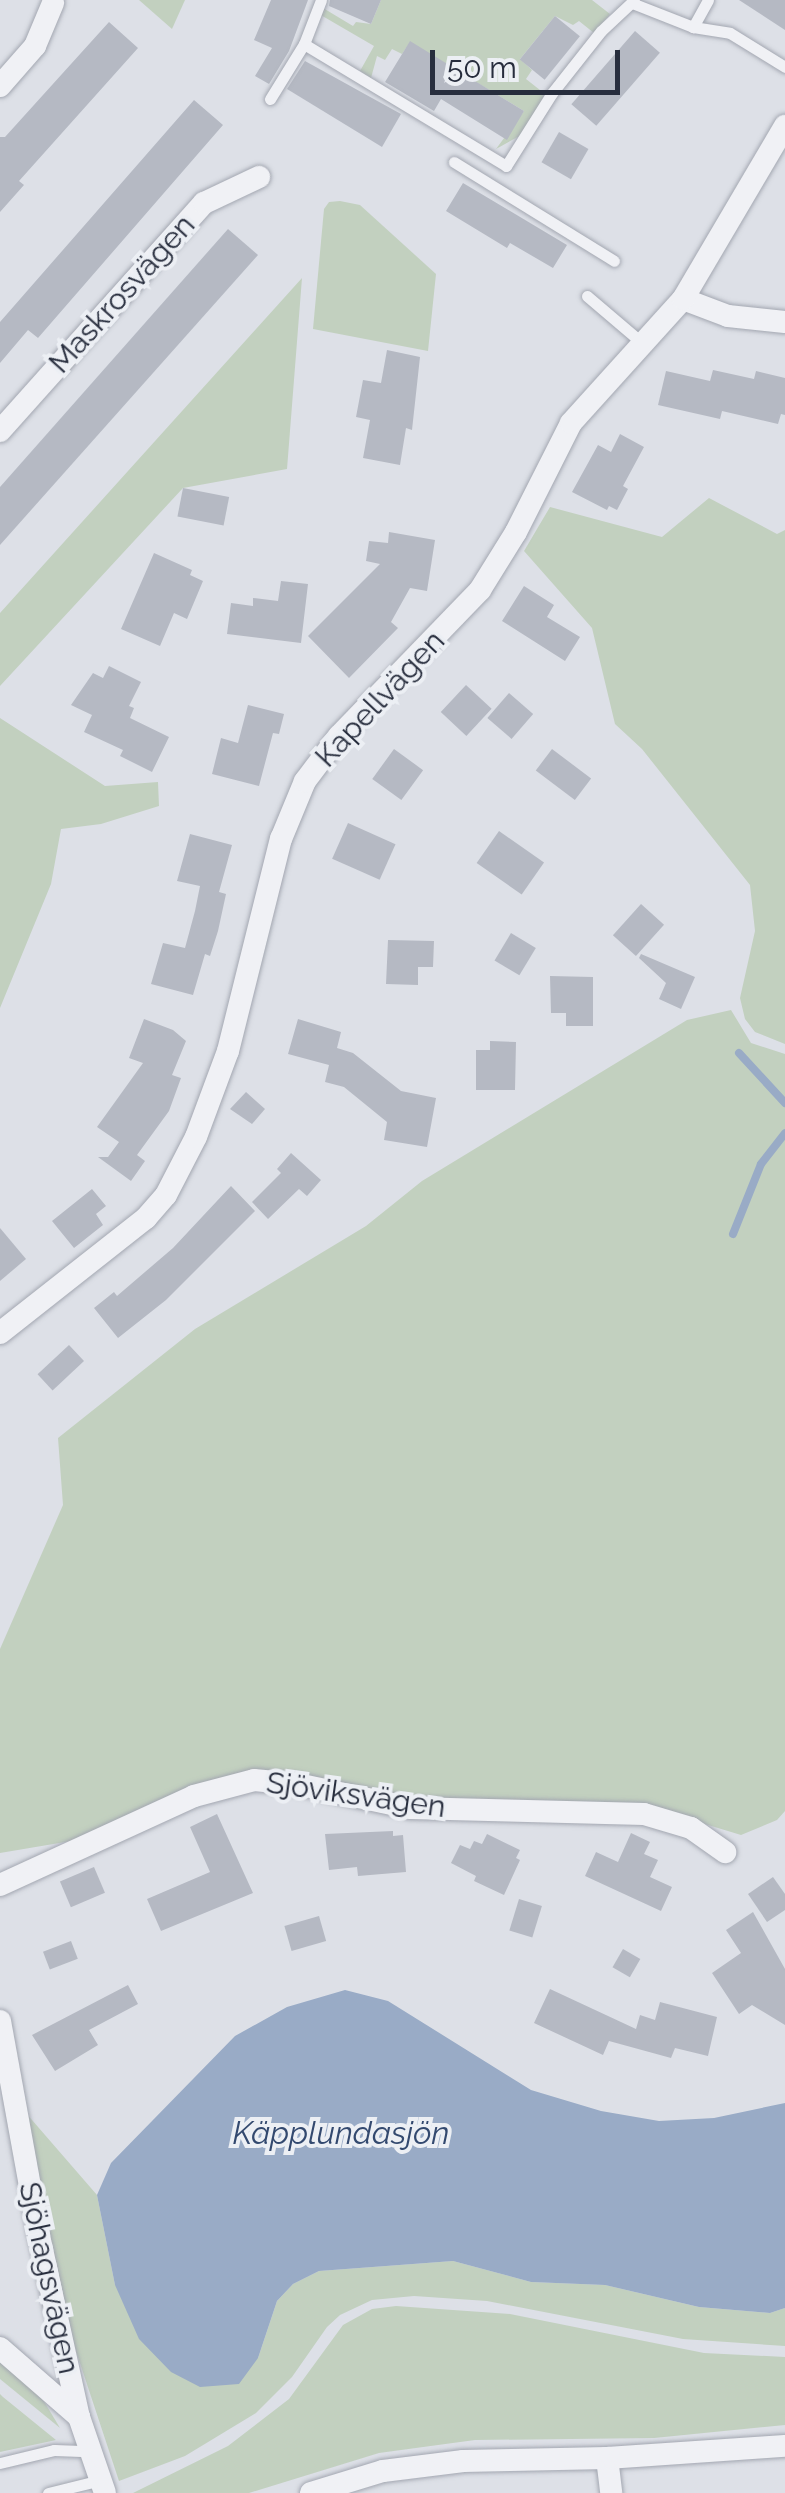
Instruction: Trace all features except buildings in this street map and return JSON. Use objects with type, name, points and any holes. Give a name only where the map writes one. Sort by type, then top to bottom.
[{"type":"street","points":[[0,86],[35,46],[53,3]]},
{"type":"street","name":"Kapellvägen","points":[[0,1333],[111,1248],[166,1196],[196,1137],[228,1051],[281,839],[304,782],[348,726],[480,590],[510,543],[572,423],[683,299],[785,126]]},
{"type":"street","name":"Maskrosvägen","points":[[0,431],[204,203],[258,177]]},
{"type":"street","points":[[683,299],[728,316],[785,322]]},
{"type":"street","name":"Sjöviksvägen","points":[[0,1886],[194,1796],[254,1780],[297,1784],[411,1808],[632,1812],[691,1828],[725,1852]]},
{"type":"street","name":"Sjöhagsvägen","points":[[0,2022],[38,2230],[79,2417],[103,2486]]},
{"type":"street","name":"Sjöhagsvägen","points":[[0,2348],[79,2417]]},
{"type":"street","points":[[312,2493],[337,2489],[383,2471],[463,2461],[607,2458],[785,2446]]},
{"type":"street","points":[[607,2458],[611,2493]]},
{"type":"lane","points":[[270,100],[304,44],[320,0]]},
{"type":"lane","points":[[693,28],[708,0]]},
{"type":"lane","points":[[502,190],[506,166],[552,94],[601,31],[633,2],[693,28],[730,32],[785,66]]},
{"type":"lane","points":[[304,44],[506,166]]},
{"type":"lane","points":[[454,162],[614,260]]},
{"type":"lane","points":[[587,296],[641,342]]},
{"type":"lane","points":[[0,2463],[28,2454],[88,2451]]},
{"type":"lane","points":[[48,2493],[103,2486]]},
{"type":"green space","points":[[139,0],[185,0],[172,29]]},
{"type":"green space","points":[[381,0],[592,0],[610,14],[594,33],[579,21],[573,25],[555,16],[520,59],[532,70],[526,79],[545,94],[523,134],[496,149],[524,111],[410,42],[402,54],[392,49],[385,60],[377,56],[371,78],[360,71],[374,46],[319,14],[323,8],[353,26],[356,22],[371,24]]},
{"type":"green space","points":[[329,202],[360,205],[436,274],[428,351],[313,329],[324,209]]},
{"type":"green space","points":[[302,278],[287,469],[183,488],[0,686],[0,613]]},
{"type":"green space","points":[[709,498],[777,534],[785,530],[785,1044],[755,1032],[745,1019],[740,998],[755,931],[750,885],[642,749],[615,724],[592,628],[524,551],[550,507],[662,537]]},
{"type":"green space","points":[[0,718],[105,786],[158,782],[159,806],[101,824],[61,829],[51,884],[0,1008]]},
{"type":"green space","points":[[731,1010],[751,1043],[785,1054],[785,1811],[777,1820],[741,1835],[672,1814],[400,1800],[279,1774],[83,1839],[0,1853],[0,1649],[63,1505],[58,1438],[195,1329],[366,1226],[422,1181],[687,1020]]},
{"type":"green space","points":[[19,2105],[97,2195],[115,2285],[258,2358],[277,2301],[293,2284],[319,2271],[453,2261],[531,2282],[605,2285],[699,2307],[770,2313],[785,2308],[785,2346],[683,2339],[487,2301],[414,2296],[372,2300],[340,2315],[327,2327],[292,2377],[256,2413],[185,2456],[119,2481],[76,2351]]},
{"type":"green space","points":[[396,2306],[510,2314],[704,2353],[785,2357],[785,2425],[654,2438],[475,2440],[379,2453],[249,2493],[133,2493],[228,2446],[289,2399],[343,2325],[372,2309]]},
{"type":"green space","points":[[0,2356],[42,2398],[60,2428],[0,2379]]},
{"type":"green space","points":[[0,2394],[3,2397],[56,2440],[0,2452]]},
{"type":"water","name":"Käpplundasjön","points":[[345,1990],[388,2001],[531,2090],[601,2111],[659,2121],[714,2118],[785,2103],[785,2308],[770,2313],[699,2307],[605,2285],[531,2282],[453,2261],[319,2271],[293,2284],[277,2301],[258,2358],[239,2384],[200,2387],[171,2372],[139,2339],[115,2285],[97,2195],[111,2163],[235,2036],[287,2007]]},
{"type":"waterway","points":[[739,1053],[785,1103]]},
{"type":"waterway","points":[[733,1234],[761,1164],[785,1133]]}]
